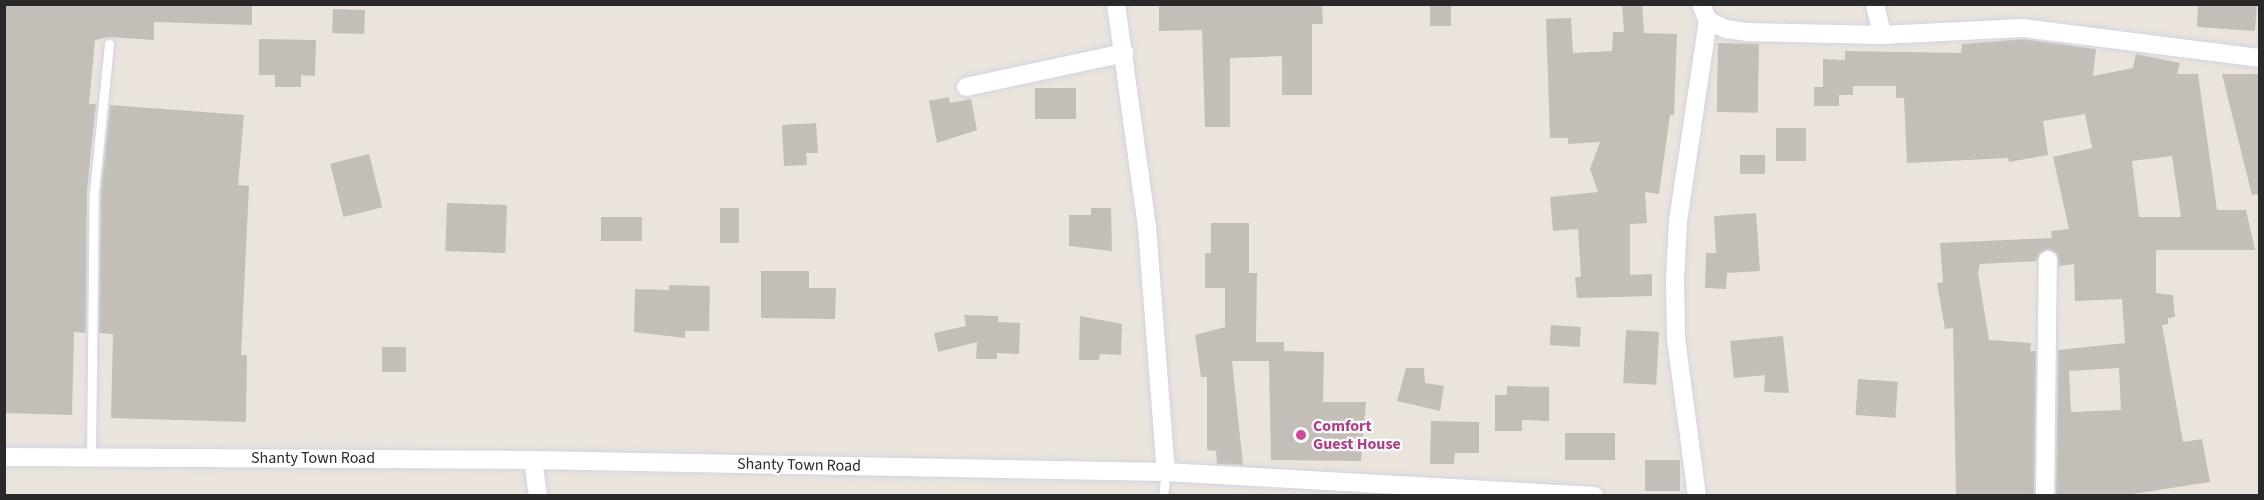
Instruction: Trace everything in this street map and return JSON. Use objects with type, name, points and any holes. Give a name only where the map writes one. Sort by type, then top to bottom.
[{"type":"street","points":[[1116,4],[1147,227],[1166,472]]},
{"type":"street","points":[[1697,495],[1676,338],[1675,279],[1678,220],[1708,21],[1701,4]]},
{"type":"street","points":[[1875,4],[1882,35]]},
{"type":"street","points":[[1708,21],[1726,29],[1747,32],[1882,35],[2023,28],[2259,58]]},
{"type":"street","points":[[966,87],[1124,53]]},
{"type":"street","points":[[2045,495],[2048,260]]},
{"type":"street","name":"Shanty Town Road","points":[[4,457],[533,460],[1166,472],[1594,495]]},
{"type":"street","points":[[533,460],[538,495]]},
{"type":"lane","points":[[91,457],[94,192],[109,44]]},
{"type":"lane","points":[[1163,495],[1166,472]]},
{"type":"building","points":[[4,4],[252,4],[252,25],[154,22],[154,40],[109,37],[95,40],[89,104],[96,104],[87,191],[86,333],[74,332],[72,415],[4,413]]},
{"type":"building","points":[[1159,4],[1322,4],[1323,24],[1312,24],[1312,95],[1282,95],[1282,56],[1230,58],[1230,127],[1205,127],[1202,30],[1159,31]]},
{"type":"building","points":[[1430,4],[1451,4],[1451,26],[1430,26]]},
{"type":"building","points":[[1622,4],[1642,4],[1644,33],[1677,34],[1674,115],[1670,115],[1659,194],[1645,192],[1647,223],[1630,224],[1630,275],[1652,274],[1652,296],[1577,298],[1575,277],[1581,277],[1578,229],[1553,231],[1550,197],[1598,192],[1590,169],[1600,142],[1568,144],[1568,138],[1550,138],[1546,19],[1571,18],[1573,53],[1612,51],[1613,32],[1624,32]]},
{"type":"building","points":[[2198,4],[2257,4],[2255,31],[2197,27]]},
{"type":"building","points":[[333,9],[365,10],[364,34],[332,33]]},
{"type":"building","points":[[259,39],[316,40],[315,76],[301,75],[301,87],[275,87],[275,75],[259,75]]},
{"type":"building","points":[[2023,39],[2096,49],[2093,76],[2133,68],[2136,54],[2180,63],[2177,74],[2198,74],[2217,210],[2246,210],[2255,250],[2156,250],[2156,293],[2173,295],[2175,317],[2168,318],[2168,324],[2162,325],[2183,442],[2202,439],[2210,482],[2126,495],[2056,495],[2058,350],[2125,343],[2122,299],[2075,301],[2074,264],[2059,266],[2057,254],[2048,249],[2039,254],[2037,261],[1980,264],[1978,273],[1989,340],[2031,343],[2030,351],[2036,351],[2034,495],[1956,495],[1953,328],[1945,329],[1937,283],[1943,282],[1940,243],[2052,238],[2051,231],[2069,229],[2053,157],[2092,148],[2085,114],[2043,121],[2048,155],[2009,162],[2008,158],[1907,163],[1904,98],[1896,98],[1896,86],[1853,86],[1853,95],[1839,95],[1839,106],[1814,106],[1814,87],[1823,87],[1823,59],[1845,60],[1845,51],[1961,53],[1962,44]],"holes":[[[2172,156],[2181,217],[2139,217],[2132,161]],[[2119,368],[2121,410],[2071,412],[2069,371]]]},
{"type":"building","points":[[1718,43],[1759,44],[1758,113],[1717,112]]},
{"type":"building","points":[[2222,74],[2259,74],[2259,194],[2252,195]]},
{"type":"building","points":[[1035,88],[1076,88],[1076,119],[1035,119]]},
{"type":"building","points":[[949,97],[950,103],[971,99],[977,130],[937,143],[929,101]]},
{"type":"building","points":[[110,105],[244,115],[238,185],[249,186],[241,355],[247,355],[246,422],[111,418],[113,334],[99,333],[101,192]]},
{"type":"building","points":[[816,123],[818,153],[806,153],[807,165],[784,166],[782,125]]},
{"type":"building","points":[[1776,128],[1806,128],[1806,161],[1776,161]]},
{"type":"building","points":[[369,154],[382,207],[343,217],[330,164]]},
{"type":"building","points":[[1740,155],[1765,155],[1765,174],[1740,174]]},
{"type":"building","points":[[447,203],[507,205],[505,253],[445,251]]},
{"type":"building","points":[[720,208],[739,208],[739,243],[720,243]]},
{"type":"building","points":[[1091,208],[1111,208],[1112,251],[1069,246],[1069,215],[1091,215]]},
{"type":"building","points":[[1756,213],[1760,271],[1727,273],[1726,289],[1705,288],[1706,253],[1716,253],[1714,216]]},
{"type":"building","points":[[601,217],[642,217],[642,241],[601,241]]},
{"type":"building","points":[[1211,223],[1249,223],[1249,273],[1257,273],[1256,342],[1284,342],[1284,351],[1324,352],[1323,402],[1366,402],[1361,461],[1271,460],[1269,361],[1232,361],[1243,465],[1217,464],[1216,451],[1207,450],[1207,377],[1201,377],[1195,335],[1225,327],[1225,288],[1205,288],[1205,253],[1211,253]]},
{"type":"building","points":[[761,271],[809,271],[809,288],[836,288],[835,319],[761,318]]},
{"type":"building","points":[[669,285],[710,286],[709,331],[685,331],[685,338],[634,332],[635,289],[669,290]]},
{"type":"building","points":[[964,315],[998,316],[998,322],[1020,323],[1019,354],[997,353],[997,359],[976,359],[977,342],[938,352],[934,333],[966,326]]},
{"type":"building","points":[[1080,316],[1122,324],[1121,355],[1100,354],[1099,360],[1079,360]]},
{"type":"building","points":[[1551,325],[1581,327],[1580,347],[1550,345]]},
{"type":"building","points":[[1626,330],[1659,332],[1656,385],[1623,383]]},
{"type":"building","points":[[1783,336],[1789,393],[1764,392],[1765,375],[1734,378],[1730,341]]},
{"type":"building","points":[[382,347],[406,347],[406,372],[382,372]]},
{"type":"building","points":[[1406,368],[1424,368],[1425,383],[1444,386],[1440,411],[1397,401]]},
{"type":"building","points":[[1858,379],[1898,382],[1895,418],[1855,415]]},
{"type":"building","points":[[1507,386],[1549,387],[1549,421],[1522,420],[1522,431],[1495,431],[1495,395],[1507,395]]},
{"type":"building","points":[[1431,421],[1479,422],[1479,453],[1455,453],[1454,464],[1430,464]]},
{"type":"building","points":[[1565,433],[1615,433],[1615,460],[1565,460]]},
{"type":"building","points":[[1645,460],[1680,460],[1680,491],[1645,491]]},
{"type":"place","name":"Comfort Guest House","points":[[1301,435]]}]
